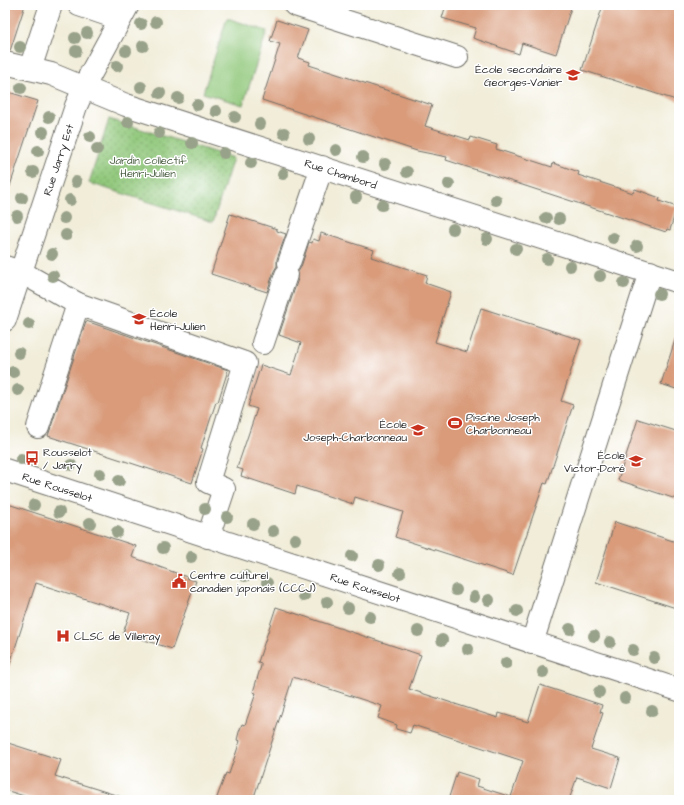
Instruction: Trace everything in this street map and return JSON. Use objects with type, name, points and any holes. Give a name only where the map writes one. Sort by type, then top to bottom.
[{"type":"street","points":[[30,69],[51,5]]},
{"type":"street","points":[[79,5],[124,12]]},
{"type":"street","points":[[295,5],[457,56]]},
{"type":"street","name":"Rue Jarry Est","points":[[5,320],[13,269],[84,87],[124,12]]},
{"type":"street","name":"Rue Chambord","points":[[5,63],[51,74],[112,100],[679,282]]},
{"type":"street","points":[[263,343],[322,167]]},
{"type":"street","points":[[13,269],[78,304],[245,363],[208,482],[224,489],[208,537]]},
{"type":"street","points":[[532,642],[650,272]]},
{"type":"street","points":[[38,427],[78,304]]},
{"type":"street","name":"Rue Rousselot","points":[[5,470],[679,690]]},
{"type":"green space","points":[[227,18],[267,31],[243,105],[203,93]]},
{"type":"green space","name":"Jardin collectif Henri-Julien","points":[[109,119],[233,158],[213,222],[89,183]]},
{"type":"building","points":[[5,5],[25,5],[10,51],[5,51]]},
{"type":"building","points":[[446,5],[572,5],[556,54],[522,43],[519,54],[473,38],[476,28],[442,18]]},
{"type":"building","points":[[603,5],[679,5],[679,101],[582,70]]},
{"type":"building","points":[[277,20],[308,30],[298,58],[310,62],[309,65],[432,105],[425,126],[470,140],[471,137],[497,145],[496,149],[552,167],[553,163],[579,172],[578,175],[633,193],[635,189],[660,198],[659,201],[677,207],[670,230],[667,229],[666,232],[446,160],[447,157],[417,151],[262,100],[280,44],[270,41]]},
{"type":"building","points":[[5,91],[38,101],[8,192],[5,191]]},
{"type":"building","points":[[230,214],[277,229],[277,231],[286,234],[277,259],[277,266],[267,292],[211,274]]},
{"type":"building","points":[[321,233],[374,250],[371,257],[427,275],[425,283],[451,292],[435,342],[467,352],[481,308],[581,340],[561,401],[573,405],[547,484],[544,483],[513,575],[395,537],[403,512],[355,497],[353,504],[297,486],[295,494],[241,476],[243,470],[237,468],[257,409],[248,406],[261,365],[291,375],[301,343],[279,335],[298,279],[298,272],[309,242],[312,243],[313,239],[319,241]]},
{"type":"building","points":[[86,321],[228,370],[201,448],[203,449],[192,483],[48,436]]},
{"type":"building","points":[[676,337],[679,337],[679,390],[661,384]]},
{"type":"building","points":[[638,419],[679,432],[679,500],[618,480]]},
{"type":"building","name":"CLSC de Villeray","points":[[5,503],[136,546],[132,557],[196,581],[172,649],[123,633],[130,613],[36,583],[8,670],[5,669]]},
{"type":"building","points":[[615,522],[679,543],[679,609],[596,582]]},
{"type":"building","points":[[276,607],[421,655],[409,689],[498,718],[499,713],[528,722],[540,685],[602,705],[600,712],[603,713],[591,749],[620,758],[611,788],[577,777],[569,800],[448,800],[457,772],[479,779],[477,786],[511,797],[523,761],[413,725],[410,733],[396,729],[397,725],[378,718],[382,706],[293,677],[253,800],[216,800],[226,773],[229,774],[240,741],[237,740],[239,732],[242,724],[245,725],[256,693],[253,692],[261,666],[261,663],[258,662]]},
{"type":"building","points":[[5,742],[61,760],[55,776],[122,797],[122,800],[37,800],[5,790]]},
{"type":"place","name":"École secondaire Georges-Vanier","points":[[573,75]]},
{"type":"place","name":"École Henri-Julien","points":[[139,319]]},
{"type":"place","name":"Piscine Joseph Charbonneau","points":[[455,423]]},
{"type":"place","name":"École Joseph-Charbonneau","points":[[418,430]]},
{"type":"place","name":"Rousselot / Jarry","points":[[32,458]]},
{"type":"place","name":"École Victor-Doré","points":[[636,461]]},
{"type":"place","name":"Centre culturel canadien japonais (CCCJ)","points":[[179,581]]},
{"type":"place","name":"CLSC de Villeray","points":[[63,636]]}]
